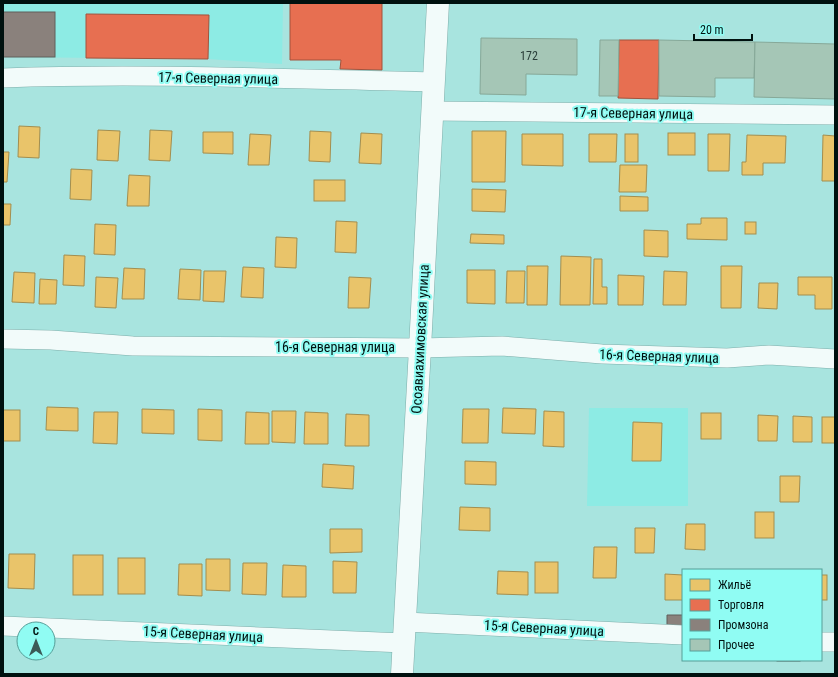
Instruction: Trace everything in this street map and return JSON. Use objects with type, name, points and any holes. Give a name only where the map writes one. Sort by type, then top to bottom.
[{"type":"street","name":"Осоавиахимовская улица","points":[[402,674],[438,3]]},
{"type":"street","name":"17-я Северная улица","points":[[3,78],[52,76],[434,82]]},
{"type":"street","name":"17-я Северная улица","points":[[432,111],[835,115]]},
{"type":"street","name":"16-я Северная улица","points":[[3,339],[51,340],[133,346],[420,348],[502,346],[602,354],[727,358],[769,354],[835,359]]},
{"type":"street","name":"15-я Северная улица","points":[[405,622],[682,635]]},
{"type":"street","name":"15-я Северная улица","points":[[3,626],[404,643]]},
{"type":"street","points":[[822,642],[835,642]]},
{"type":"shaded area","points":[[3,3],[283,3],[282,64],[208,59],[3,57]]},
{"type":"shaded area","points":[[589,408],[688,408],[688,506],[587,506]]},
{"type":"building: Жильё","points":[[19,126],[40,127],[39,158],[18,157]]},
{"type":"building: Жильё","points":[[98,130],[120,131],[118,161],[97,160]]},
{"type":"building: Жильё","points":[[150,130],[172,131],[170,161],[149,160]]},
{"type":"building: Жильё","points":[[310,131],[331,132],[330,162],[309,161]]},
{"type":"building: Жильё","points":[[472,131],[506,131],[505,182],[472,182]]},
{"type":"building: Жильё","points":[[203,132],[233,132],[233,154],[203,153]]},
{"type":"building: Жильё","points":[[361,133],[382,134],[381,164],[359,163]]},
{"type":"building: Жильё","points":[[668,133],[695,133],[695,155],[668,155]]},
{"type":"building: Жильё","points":[[250,134],[271,135],[269,165],[248,165]]},
{"type":"building: Жильё","points":[[522,134],[563,134],[563,166],[522,165]]},
{"type":"building: Жильё","points":[[589,134],[617,134],[616,162],[589,162]]},
{"type":"building: Жильё","points":[[625,134],[638,134],[638,162],[625,162]]},
{"type":"building: Жильё","points":[[708,134],[730,134],[729,171],[708,171]]},
{"type":"building: Жильё","points":[[747,135],[786,136],[785,163],[763,163],[763,175],[742,175],[742,162],[746,162]]},
{"type":"building: Жильё","points":[[823,135],[835,136],[835,181],[822,181]]},
{"type":"building: Жильё","points":[[3,152],[9,152],[7,182],[3,182]]},
{"type":"building: Жильё","points":[[620,165],[647,165],[646,192],[619,192]]},
{"type":"building: Жильё","points":[[71,169],[92,170],[91,200],[70,199]]},
{"type":"building: Жильё","points":[[129,175],[150,176],[149,206],[127,206]]},
{"type":"building: Жильё","points":[[314,180],[345,180],[345,201],[314,201]]},
{"type":"building: Жильё","points":[[472,189],[506,190],[505,212],[472,211]]},
{"type":"building: Жильё","points":[[620,196],[648,197],[648,211],[620,211]]},
{"type":"building: Жильё","points":[[3,204],[11,204],[10,225],[3,225]]},
{"type":"building: Жильё","points":[[701,218],[727,218],[727,240],[687,239],[687,224],[701,224]]},
{"type":"building: Жильё","points":[[336,221],[357,222],[356,253],[335,252]]},
{"type":"building: Жильё","points":[[745,222],[756,222],[756,234],[745,234]]},
{"type":"building: Жильё","points":[[95,224],[116,225],[115,255],[94,254]]},
{"type":"building: Жильё","points":[[644,230],[668,231],[668,257],[644,256]]},
{"type":"building: Жильё","points":[[471,234],[504,235],[504,244],[470,243]]},
{"type":"building: Жильё","points":[[276,237],[297,238],[296,268],[275,267]]},
{"type":"building: Жильё","points":[[64,255],[85,256],[84,286],[63,285]]},
{"type":"building: Жильё","points":[[561,256],[591,257],[590,305],[560,305]]},
{"type":"building: Жильё","points":[[594,259],[602,259],[602,287],[607,287],[607,304],[593,304]]},
{"type":"building: Жильё","points":[[527,266],[548,266],[547,305],[527,305]]},
{"type":"building: Жильё","points":[[721,266],[742,266],[741,308],[721,308]]},
{"type":"building: Жильё","points":[[243,267],[264,268],[263,298],[241,297]]},
{"type":"building: Жильё","points":[[124,268],[145,269],[144,299],[122,299]]},
{"type":"building: Жильё","points":[[180,269],[201,270],[200,300],[178,299]]},
{"type":"building: Жильё","points":[[467,270],[495,270],[495,304],[467,303]]},
{"type":"building: Жильё","points":[[204,271],[226,271],[224,302],[203,301]]},
{"type":"building: Жильё","points":[[507,271],[525,271],[524,303],[506,303]]},
{"type":"building: Жильё","points":[[664,271],[687,272],[686,305],[663,305]]},
{"type":"building: Жильё","points":[[14,272],[35,273],[34,303],[12,302]]},
{"type":"building: Жильё","points":[[618,275],[644,276],[643,305],[618,305]]},
{"type":"building: Жильё","points":[[96,277],[118,278],[116,308],[95,307]]},
{"type":"building: Жильё","points":[[349,277],[371,278],[369,308],[348,308]]},
{"type":"building: Жильё","points":[[798,277],[832,277],[832,309],[815,309],[815,295],[798,295]]},
{"type":"building: Жильё","points":[[40,279],[57,280],[56,304],[39,304]]},
{"type":"building: Жильё","points":[[759,283],[778,283],[777,309],[758,308]]},
{"type":"building: Жильё","points":[[47,407],[78,408],[78,431],[46,430]]},
{"type":"building: Жильё","points":[[503,408],[536,409],[535,434],[502,433]]},
{"type":"building: Жильё","points":[[142,409],[174,410],[174,434],[142,433]]},
{"type":"building: Жильё","points":[[198,409],[222,410],[222,441],[198,440]]},
{"type":"building: Жильё","points":[[463,409],[489,409],[488,443],[462,443]]},
{"type":"building: Жильё","points":[[3,410],[20,410],[20,441],[3,441]]},
{"type":"building: Жильё","points":[[272,411],[296,411],[295,443],[272,442]]},
{"type":"building: Жильё","points":[[544,411],[564,412],[564,447],[543,446]]},
{"type":"building: Жильё","points":[[94,412],[118,412],[117,444],[93,443]]},
{"type":"building: Жильё","points":[[246,412],[269,413],[269,444],[245,444]]},
{"type":"building: Жильё","points":[[305,412],[328,413],[328,444],[304,444]]},
{"type":"building: Жильё","points":[[701,413],[721,413],[721,439],[701,439]]},
{"type":"building: Жильё","points":[[346,414],[369,415],[369,446],[345,446]]},
{"type":"building: Жильё","points":[[758,415],[778,416],[777,441],[758,441]]},
{"type":"building: Жильё","points":[[793,416],[812,417],[812,442],[793,442]]},
{"type":"building: Жильё","points":[[822,417],[835,417],[835,443],[822,443]]},
{"type":"building: Жильё","points":[[633,422],[662,423],[661,461],[632,461]]},
{"type":"building: Жильё","points":[[465,461],[496,462],[496,485],[465,484]]},
{"type":"building: Жильё","points":[[323,464],[354,466],[353,489],[322,487]]},
{"type":"building: Жильё","points":[[780,476],[800,476],[799,502],[780,502]]},
{"type":"building: Жильё","points":[[460,507],[490,508],[490,531],[459,530]]},
{"type":"building: Жильё","points":[[755,512],[774,512],[774,538],[755,538]]},
{"type":"building: Жильё","points":[[686,524],[705,524],[705,550],[685,549]]},
{"type":"building: Жильё","points":[[635,528],[655,528],[654,553],[635,553]]},
{"type":"building: Жильё","points":[[330,529],[362,529],[362,552],[330,553]]},
{"type":"building: Жильё","points":[[594,547],[617,547],[616,578],[593,578]]},
{"type":"building: Жильё","points":[[9,554],[35,554],[34,589],[8,588]]},
{"type":"building: Жильё","points":[[73,555],[103,555],[103,595],[73,595]]},
{"type":"building: Жильё","points":[[118,558],[145,558],[145,594],[118,594]]},
{"type":"building: Жильё","points":[[206,559],[230,559],[230,591],[206,590]]},
{"type":"building: Жильё","points":[[333,561],[357,562],[356,593],[333,593]]},
{"type":"building: Жильё","points":[[535,562],[558,562],[558,593],[535,593]]},
{"type":"building: Жильё","points":[[243,563],[267,563],[266,595],[242,594]]},
{"type":"building: Жильё","points":[[179,564],[202,564],[202,596],[178,595]]},
{"type":"building: Жильё","points":[[283,565],[306,566],[306,597],[282,597]]},
{"type":"building: Жильё","points":[[498,571],[528,572],[528,595],[497,594]]},
{"type":"building: Жильё","points":[[665,574],[682,575],[682,600],[665,600]]},
{"type":"building: Жильё","points":[[822,575],[827,575],[827,600],[822,600]]},
{"type":"building: Торговля","points":[[290,3],[382,3],[382,70],[340,69],[341,60],[290,60]]},
{"type":"building: Торговля","points":[[86,14],[209,15],[208,59],[86,58]]},
{"type":"building: Торговля","points":[[619,40],[659,40],[658,99],[618,98]]},
{"type":"building: Промзона","points":[[3,12],[55,12],[55,57],[3,57]]},
{"type":"building: Промзона","points":[[667,615],[682,615],[682,627],[667,626]]},
{"type":"building: Прочее","points":[[481,38],[577,39],[577,75],[526,74],[526,95],[480,94]]},
{"type":"building: Прочее","points":[[600,40],[619,40],[618,96],[599,96]]},
{"type":"building: Прочее","points":[[659,40],[755,42],[754,78],[715,78],[715,97],[659,96]]},
{"type":"building: Прочее","points":[[755,42],[835,44],[835,99],[754,97]]}]
